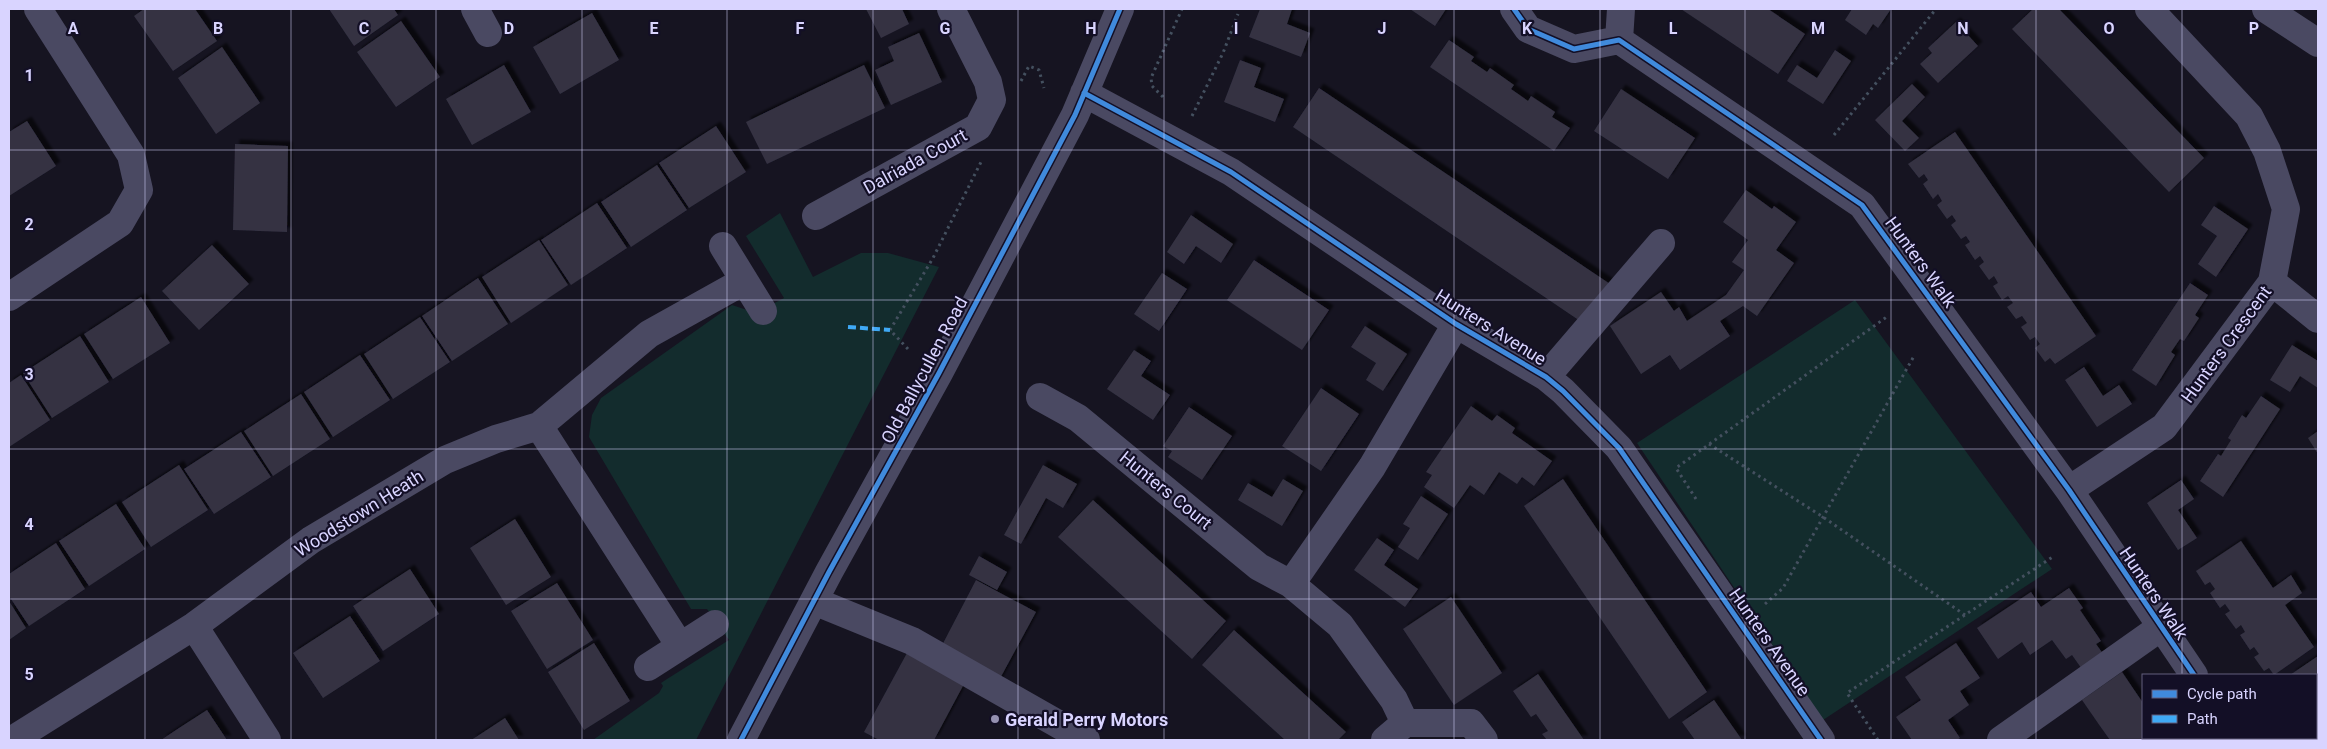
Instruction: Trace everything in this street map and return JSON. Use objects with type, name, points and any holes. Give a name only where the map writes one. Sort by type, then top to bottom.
[{"type":"street","points":[[9,297],[120,223],[139,190],[131,155],[38,9]]},
{"type":"street","points":[[475,9],[488,33]]},
{"type":"street","name":"Dalriada Court","points":[[816,216],[978,127],[992,100],[988,82],[951,9]]},
{"type":"street","name":"Old Ballycullen Road","points":[[742,740],[814,601],[947,358],[1071,122],[1120,9]]},
{"type":"street","points":[[1514,9],[1528,29],[1574,49],[1619,40],[1621,9]]},
{"type":"street","name":"Hunters Crescent","points":[[2069,490],[2164,427],[2272,282],[2286,210],[2266,151],[2249,116],[2149,9]]},
{"type":"street","points":[[2266,9],[2318,43]]},
{"type":"street","name":"Hunters Walk","points":[[1619,40],[1862,205],[2069,490],[2193,674]]},
{"type":"street","name":"Hunters Avenue","points":[[1084,94],[1231,172],[1456,324],[1546,377],[1563,391],[1619,448],[1821,740]]},
{"type":"street","points":[[1546,377],[1661,243]]},
{"type":"street","points":[[722,246],[763,311]]},
{"type":"street","name":"Woodstown Heath","points":[[12,740],[194,626],[311,540],[445,460],[496,439],[538,426],[650,334],[744,281]]},
{"type":"street","points":[[2272,282],[2318,319]]},
{"type":"street","points":[[1290,584],[1372,467],[1456,324]]},
{"type":"street","name":"Hunters Court","points":[[1040,397],[1078,418],[1259,567],[1290,584],[1340,626],[1394,700],[1405,723]]},
{"type":"street","points":[[538,426],[680,646]]},
{"type":"street","points":[[814,601],[912,641],[1086,740]]},
{"type":"street","points":[[648,667],[715,624]]},
{"type":"street","points":[[194,626],[267,740]]},
{"type":"street","points":[[2002,740],[2162,628]]},
{"type":"street","points":[[1385,740],[1405,723],[1471,723],[1484,740]]},
{"type":"path","points":[[1151,78],[1182,9]]},
{"type":"path","points":[[1834,135],[1936,9]]},
{"type":"path","points":[[1191,117],[1222,53],[1238,14]]},
{"type":"path","points":[[1029,66],[1039,70],[1044,88]]},
{"type":"path","points":[[908,349],[890,330],[933,258]]},
{"type":"path","points":[[1697,500],[1676,468],[1888,316]]},
{"type":"path","points":[[1760,597],[1766,605],[1783,588],[1914,356]]},
{"type":"path","points":[[1709,444],[1965,614]]},
{"type":"path","points":[[1878,740],[1847,693],[2054,556]]},
{"type":"green space","points":[[780,213],[813,277],[861,253],[888,253],[939,267],[696,740],[593,740],[659,693],[663,686],[661,683],[729,640],[707,609],[691,609],[589,437],[592,415],[601,398],[732,305],[756,313],[784,298],[746,236]]},
{"type":"green space","points":[[1855,300],[2052,569],[1823,720],[1637,443]]},
{"type":"building","points":[[144,9],[195,9],[217,41],[173,71],[134,16]]},
{"type":"building","points":[[329,9],[394,9],[398,15],[354,46]]},
{"type":"building","points":[[866,9],[902,9],[909,24],[881,38]]},
{"type":"building","points":[[1260,9],[1292,9],[1287,24],[1310,33],[1301,57],[1249,37]]},
{"type":"building","points":[[1410,9],[1446,9],[1435,26]]},
{"type":"building","points":[[1681,9],[1768,9],[1805,34],[1778,74]]},
{"type":"building","points":[[1852,9],[1891,9],[1878,28],[1873,24],[1866,35],[1845,20]]},
{"type":"building","points":[[2033,9],[2059,9],[2204,158],[2169,192],[2012,29]]},
{"type":"building","points":[[592,13],[619,60],[560,94],[533,47]]},
{"type":"building","points":[[401,21],[440,77],[396,107],[357,52]]},
{"type":"building","points":[[1956,22],[1978,46],[1938,83],[1920,64],[1932,53],[1928,48]]},
{"type":"building","points":[[919,33],[942,82],[891,105],[875,70],[894,61],[888,47]]},
{"type":"building","points":[[1449,40],[1474,57],[1471,61],[1487,72],[1490,68],[1514,85],[1511,89],[1528,101],[1531,96],[1555,112],[1552,117],[1570,128],[1554,151],[1430,67]]},
{"type":"building","points":[[222,47],[260,103],[216,134],[178,78]]},
{"type":"building","points":[[1835,50],[1851,61],[1823,104],[1787,81],[1797,65],[1817,78]]},
{"type":"building","points":[[1240,60],[1261,68],[1254,87],[1284,99],[1275,122],[1224,102]]},
{"type":"building","points":[[504,65],[531,112],[472,145],[446,99]]},
{"type":"building","points":[[864,65],[885,108],[767,164],[746,122]]},
{"type":"building","points":[[1912,84],[1925,97],[1902,121],[1919,138],[1905,151],[1875,120]]},
{"type":"building","points":[[1319,88],[1610,284],[1583,323],[1293,127]]},
{"type":"building","points":[[1621,89],[1695,138],[1668,179],[1594,131]]},
{"type":"building","points":[[27,121],[56,166],[9,196],[9,132]]},
{"type":"building","points":[[716,126],[746,172],[689,208],[659,163]]},
{"type":"building","points":[[1955,132],[2096,336],[2055,364],[2050,358],[2045,362],[2035,348],[2040,344],[2035,337],[2030,340],[2021,327],[2027,323],[2022,316],[2016,319],[2007,307],[2013,303],[2008,296],[2002,300],[1993,286],[1998,283],[1994,276],[1989,280],[1979,266],[1984,262],[1980,256],[1975,260],[1965,245],[1970,242],[1966,236],[1961,239],[1951,225],[1956,221],[1952,215],[1947,219],[1937,205],[1942,201],[1938,194],[1933,199],[1923,184],[1928,180],[1924,174],[1919,178],[1908,164]]},
{"type":"building","points":[[235,144],[288,146],[287,232],[233,230]]},
{"type":"building","points":[[657,165],[687,210],[631,247],[601,202]]},
{"type":"building","points":[[1746,190],[1772,209],[1774,206],[1796,222],[1776,250],[1794,263],[1757,316],[1743,306],[1720,321],[1730,336],[1680,370],[1670,355],[1641,374],[1610,326],[1661,292],[1674,311],[1679,307],[1687,321],[1726,295],[1744,270],[1732,262],[1748,240],[1723,222]]},
{"type":"building","points":[[597,203],[627,248],[571,285],[541,240]]},
{"type":"building","points":[[2214,206],[2248,229],[2216,277],[2198,264],[2217,236],[2201,225]]},
{"type":"building","points":[[1191,215],[1233,244],[1221,263],[1196,246],[1184,264],[1167,252]]},
{"type":"building","points":[[539,240],[568,285],[511,323],[482,277]]},
{"type":"building","points":[[212,245],[249,284],[199,330],[162,291]]},
{"type":"building","points":[[1254,260],[1329,310],[1302,350],[1227,300]]},
{"type":"building","points":[[1162,273],[1187,289],[1159,331],[1134,314]]},
{"type":"building","points":[[478,278],[508,324],[452,361],[422,316]]},
{"type":"building","points":[[2190,283],[2208,295],[2195,315],[2199,318],[2184,341],[2180,339],[2171,352],[2175,355],[2156,386],[2132,370]]},
{"type":"building","points":[[141,297],[170,343],[113,379],[84,334]]},
{"type":"building","points":[[420,317],[450,362],[393,399],[364,354]]},
{"type":"building","points":[[1365,326],[1407,354],[1383,391],[1366,380],[1376,363],[1351,347]]},
{"type":"building","points":[[80,336],[109,382],[52,418],[23,373]]},
{"type":"building","points":[[2292,345],[2318,361],[2318,388],[2300,376],[2290,392],[2270,380]]},
{"type":"building","points":[[1134,350],[1151,361],[1141,376],[1170,395],[1153,420],[1107,389]]},
{"type":"building","points":[[360,355],[390,400],[333,437],[304,392]]},
{"type":"building","points":[[2084,367],[2103,396],[2119,385],[2132,404],[2097,427],[2065,380]]},
{"type":"building","points":[[21,375],[50,420],[9,447],[9,383]]},
{"type":"building","points":[[1321,388],[1359,414],[1321,471],[1282,446]]},
{"type":"building","points":[[301,394],[330,439],[273,476],[244,431]]},
{"type":"building","points":[[2261,396],[2280,409],[2223,497],[2200,481],[2218,454],[2221,456],[2231,440],[2228,438],[2242,415],[2246,418]]},
{"type":"building","points":[[1471,406],[1492,421],[1497,415],[1515,428],[1512,433],[1552,461],[1534,486],[1522,477],[1517,484],[1499,472],[1484,495],[1470,485],[1454,508],[1424,487],[1432,475],[1426,472]]},
{"type":"building","points":[[1189,407],[1232,436],[1202,480],[1168,457],[1172,451],[1163,446]]},
{"type":"building","points":[[2318,431],[2318,454],[2308,438]]},
{"type":"building","points":[[241,432],[271,477],[214,514],[184,469]]},
{"type":"building","points":[[179,465],[208,510],[151,547],[122,502]]},
{"type":"building","points":[[1043,465],[1077,484],[1063,508],[1046,498],[1021,544],[1004,535]]},
{"type":"building","points":[[1283,479],[1303,491],[1282,526],[1238,500],[1248,483],[1272,497]]},
{"type":"building","points":[[1563,479],[1707,692],[1669,719],[1524,506]]},
{"type":"building","points":[[2181,480],[2194,499],[2178,510],[2197,538],[2178,550],[2147,503]]},
{"type":"building","points":[[1421,496],[1448,514],[1418,560],[1398,547],[1410,528],[1403,524]]},
{"type":"building","points":[[1093,500],[1226,621],[1192,659],[1058,537]]},
{"type":"building","points":[[116,504],[145,549],[89,586],[59,541]]},
{"type":"building","points":[[515,519],[551,577],[506,605],[470,548]]},
{"type":"building","points":[[1377,538],[1394,550],[1384,565],[1418,589],[1405,607],[1354,570]]},
{"type":"building","points":[[2241,541],[2273,588],[2291,575],[2302,593],[2285,605],[2314,647],[2275,674],[2269,668],[2264,671],[2254,657],[2259,654],[2254,647],[2250,650],[2240,635],[2245,632],[2241,625],[2236,629],[2225,614],[2230,611],[2225,604],[2220,608],[2210,593],[2215,589],[2210,582],[2205,585],[2196,571]]},
{"type":"building","points":[[56,543],[85,589],[29,626],[9,596],[9,574]]},
{"type":"building","points":[[979,556],[1007,572],[997,590],[969,575]]},
{"type":"building","points":[[410,569],[439,614],[383,651],[353,606]]},
{"type":"building","points":[[976,580],[1036,612],[997,684],[938,653]]},
{"type":"building","points":[[557,583],[593,640],[547,669],[511,611]]},
{"type":"building","points":[[2069,588],[2083,608],[2080,610],[2101,641],[2096,644],[2106,658],[2084,672],[2072,655],[2066,659],[2052,640],[2030,655],[2022,642],[1998,659],[1977,628],[2031,592],[2041,607]]},
{"type":"building","points":[[1451,597],[1502,673],[1454,705],[1403,629]]},
{"type":"building","points":[[9,601],[26,628],[9,640]]},
{"type":"building","points":[[350,616],[380,661],[323,698],[293,653]]},
{"type":"building","points":[[1234,630],[1346,732],[1338,740],[1285,740],[1202,665]]},
{"type":"building","points":[[594,643],[630,701],[584,730],[548,672]]},
{"type":"building","points":[[1956,643],[1980,678],[1960,691],[1969,705],[1948,720],[1960,738],[1957,740],[1912,740],[1896,717],[1921,700],[1905,677]]},
{"type":"building","points":[[907,653],[964,684],[934,740],[879,740],[864,732]]},
{"type":"building","points":[[2318,656],[2318,740],[2310,739],[2317,739],[2317,674],[2291,674]]},
{"type":"building","points":[[2122,672],[2142,702],[2142,739],[2169,740],[2110,740],[2082,700]]},
{"type":"building","points":[[1538,674],[1584,740],[1547,740],[1542,734],[1548,731],[1536,714],[1531,717],[1513,691]]},
{"type":"building","points":[[1714,700],[1742,740],[1695,740],[1682,722]]},
{"type":"building","points":[[207,710],[227,740],[161,740],[179,728]]},
{"type":"building","points":[[505,718],[519,740],[471,740],[476,737]]},
{"type":"marked path","points":[[848,327],[890,330]]},
{"type":"cycle path","points":[[741,740],[829,572],[939,373],[1075,115],[1120,9]]},
{"type":"cycle path","points":[[1514,9],[1528,29],[1574,49],[1619,40],[1862,205],[2069,490],[2193,674]]},
{"type":"cycle path","points":[[1084,93],[1231,172],[1456,324],[1546,377],[1563,391],[1619,448],[1821,740]]},
{"type":"place","name":"Gerald Perry Motors","points":[[995,719]]}]
